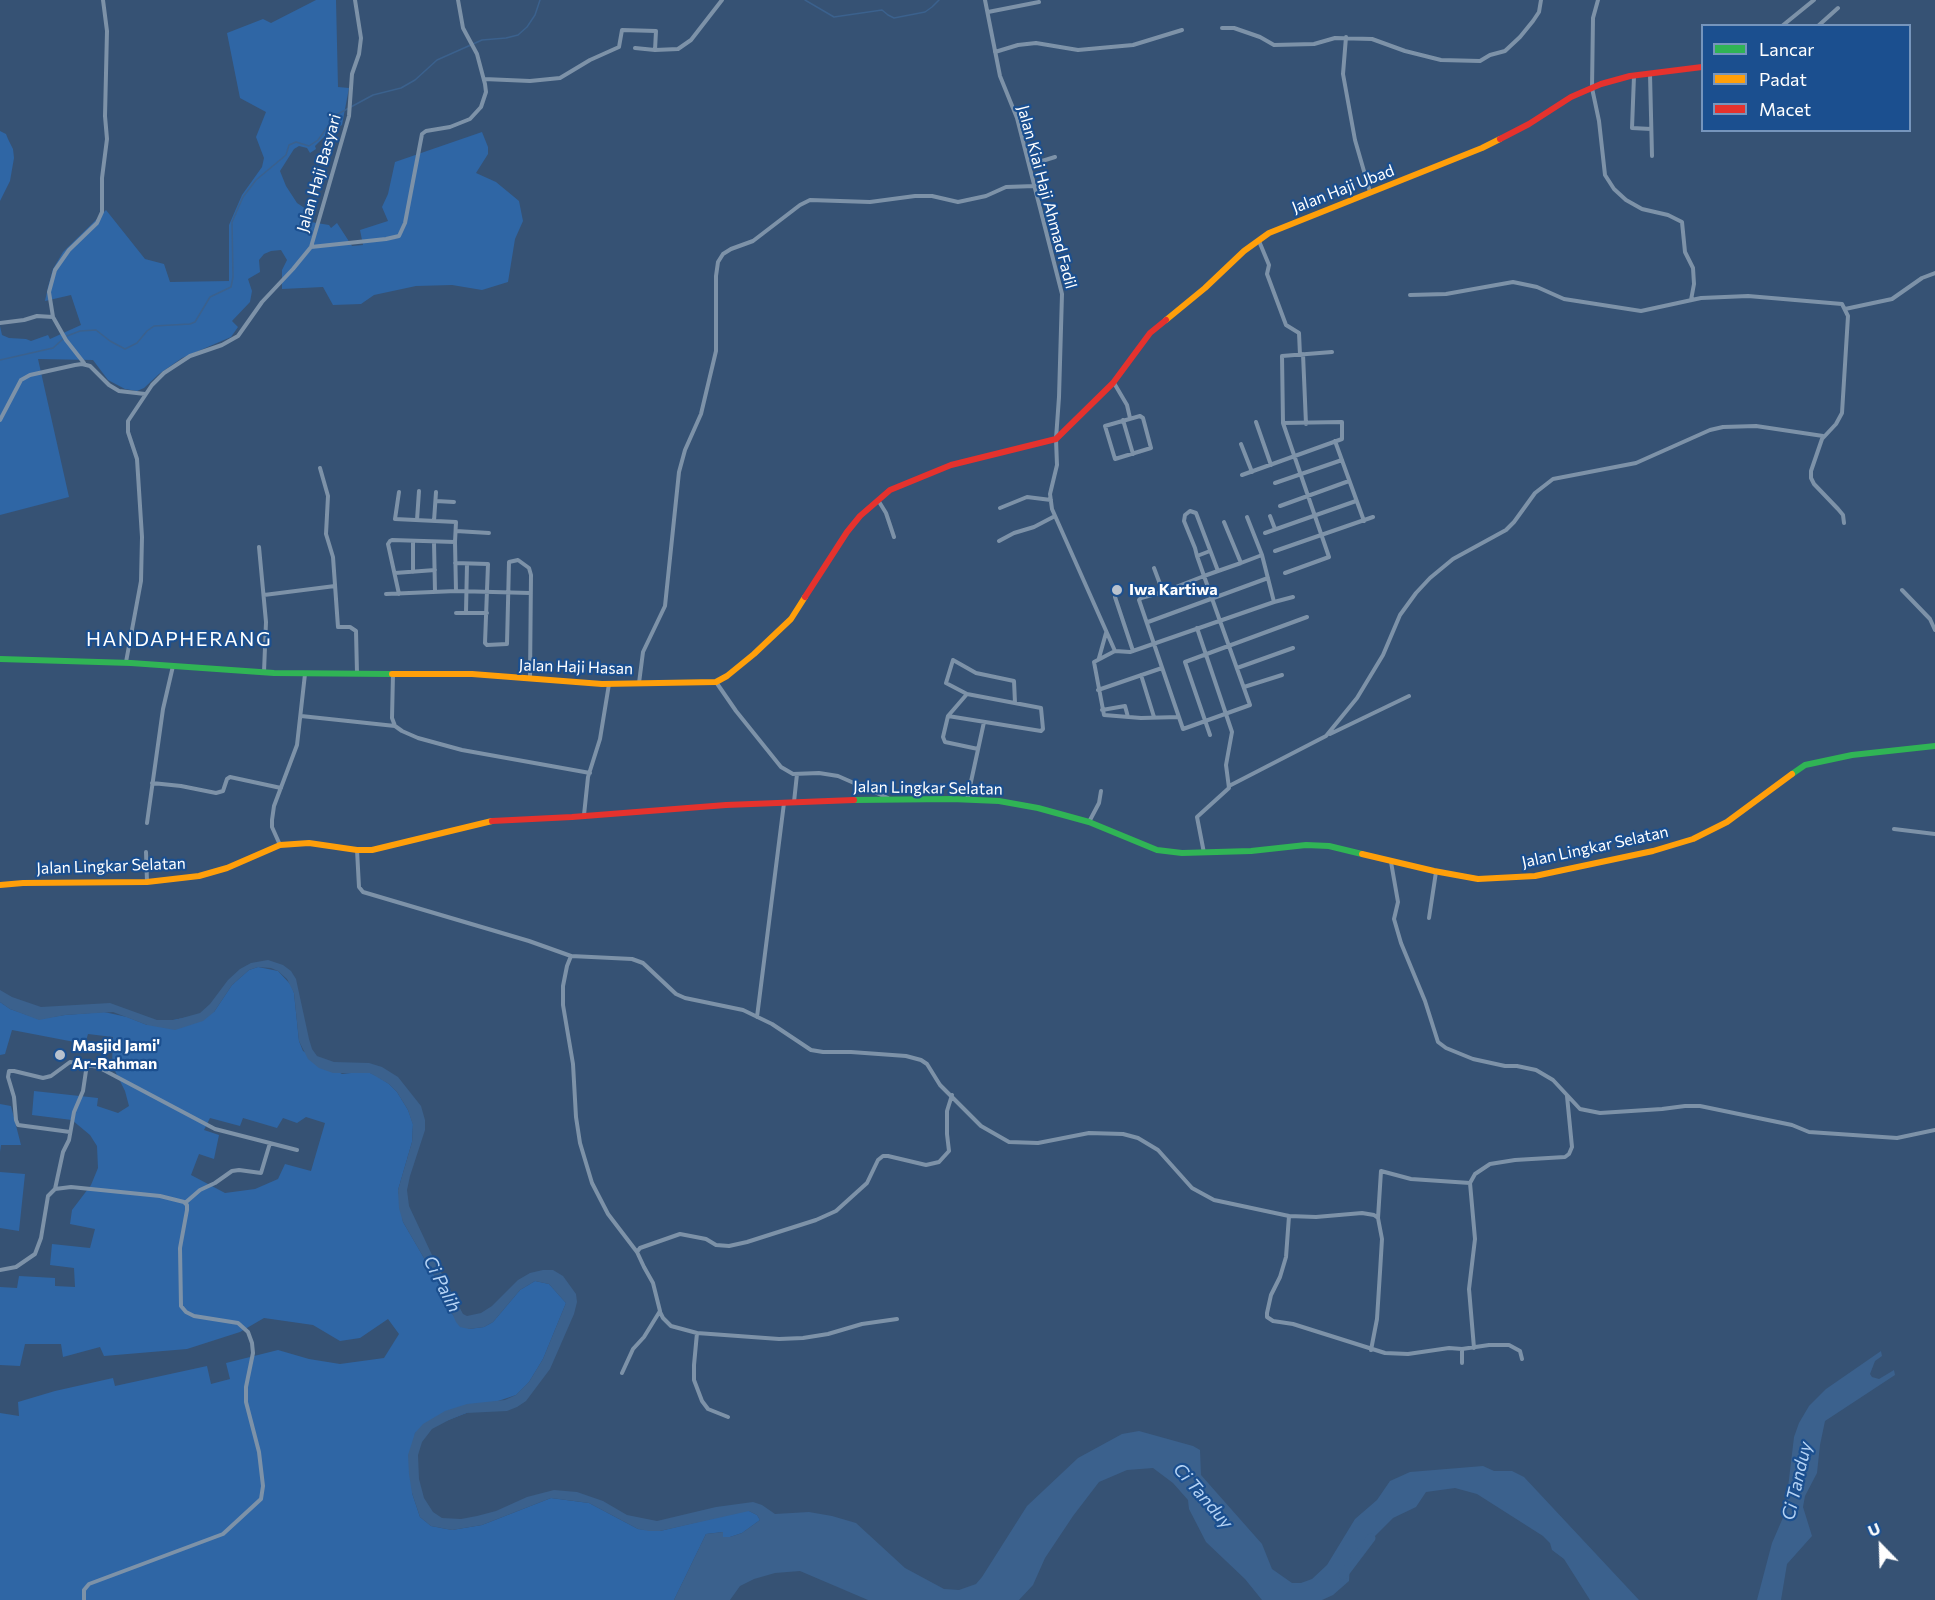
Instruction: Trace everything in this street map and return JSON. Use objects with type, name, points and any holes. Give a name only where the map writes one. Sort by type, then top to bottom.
[{"type":"street","points":[[103,0],[107,29],[105,116],[107,139],[102,178],[102,212],[97,223],[69,250],[55,270],[49,291],[52,316],[85,364],[97,371],[114,389],[123,393],[146,394]]},
{"type":"street","name":"Jalan Haji Basyari","points":[[126,662],[141,581],[142,537],[137,459],[127,424],[156,380],[190,356],[228,343],[238,336],[261,302],[311,247],[346,131],[351,104],[352,74],[359,54],[361,38],[355,0]]},
{"type":"street","points":[[311,247],[399,236],[405,224],[422,134],[450,127],[473,117],[484,101],[486,92],[484,80],[472,44],[463,28],[458,0]]},
{"type":"street","points":[[635,48],[676,50],[683,47],[722,0]]},
{"type":"street","name":"Jalan Kiai Haji Ahmad Fadil","points":[[985,0],[1000,76],[1017,118],[1062,294],[1057,465],[1052,482],[1051,500]]},
{"type":"street","points":[[1222,28],[1234,28],[1260,37],[1274,45],[1314,44],[1346,37],[1377,39],[1406,51],[1441,60],[1480,61],[1490,55],[1505,51],[1520,37],[1533,21],[1541,0]]},
{"type":"street","points":[[1598,0],[1593,18],[1592,88],[1607,180],[1626,200],[1642,209],[1680,220],[1683,227],[1685,252],[1693,268],[1694,284],[1691,300]]},
{"type":"street","points":[[1786,24],[1814,0]]},
{"type":"street","points":[[988,12],[1039,2]]},
{"type":"street","points":[[1820,24],[1838,8]]},
{"type":"street","points":[[484,80],[530,81],[560,78],[590,60],[618,48],[621,30],[657,32],[655,50]]},
{"type":"street","points":[[995,52],[1018,45],[1036,43],[1078,50],[1133,45],[1182,30]]},
{"type":"street","points":[[1346,37],[1343,74],[1355,140],[1370,193]]},
{"type":"street","name":"Jalan Haji Ubad","points":[[1056,440],[1113,383],[1150,333],[1205,288],[1244,251],[1269,233],[1482,148],[1529,124],[1571,97],[1592,88],[1634,76],[1701,67]]},
{"type":"street","points":[[1650,74],[1652,156]]},
{"type":"street","points":[[1634,76],[1632,128],[1651,129]]},
{"type":"street","points":[[1029,165],[1055,157]]},
{"type":"street","points":[[639,684],[643,652],[665,606],[679,472],[685,450],[701,414],[716,351],[716,276],[718,262],[723,255],[731,249],[753,241],[810,200],[870,202],[932,196],[957,202],[986,196],[1006,187],[1035,186]]},
{"type":"street","points":[[1259,241],[1269,265],[1267,274],[1286,325],[1299,333],[1306,423]]},
{"type":"street","points":[[1845,309],[1892,299],[1922,278],[1935,273]]},
{"type":"street","points":[[1410,295],[1446,294],[1513,282],[1537,287],[1564,298],[1641,311],[1691,300],[1748,296],[1842,304],[1848,315],[1842,413],[1836,424],[1823,436],[1811,471],[1811,478],[1838,508],[1843,515],[1844,523]]},
{"type":"street","points":[[0,323],[37,316],[52,316]]},
{"type":"street","points":[[1285,573],[1329,557],[1306,496],[1283,423],[1282,356],[1332,352]]},
{"type":"street","points":[[0,420],[11,402],[18,383],[24,378],[85,364]]},
{"type":"street","points":[[1113,383],[1127,405],[1130,418]]},
{"type":"street","points":[[1143,417],[1151,447],[1115,458],[1104,428],[1124,420],[1143,417]]},
{"type":"street","points":[[1124,420],[1133,454]]},
{"type":"street","points":[[1256,422],[1270,465]]},
{"type":"street","points":[[1242,475],[1342,439],[1342,422],[1283,423]]},
{"type":"street","points":[[1326,736],[1357,698],[1383,655],[1400,615],[1416,593],[1453,559],[1506,530],[1535,494],[1553,479],[1636,463],[1710,430],[1723,427],[1756,426],[1823,436]]},
{"type":"street","points":[[890,800],[874,790],[838,776],[819,773],[793,774],[782,767],[736,711],[716,682],[754,654],[791,619],[847,532],[890,490],[951,465],[1056,440]]},
{"type":"street","points":[[1335,441],[1364,521]]},
{"type":"street","points":[[1241,444],[1252,472]]},
{"type":"street","points":[[1275,483],[1342,460]]},
{"type":"street","points":[[320,468],[328,496],[326,534],[333,557],[338,627],[350,627],[356,631],[357,673]]},
{"type":"street","points":[[1280,506],[1349,481]]},
{"type":"street","points":[[417,520],[419,491]]},
{"type":"street","points":[[399,492],[395,519],[456,522],[456,591]]},
{"type":"street","points":[[434,521],[436,492]]},
{"type":"street","points":[[1000,508],[1027,497],[1051,500],[1055,516],[1115,651]]},
{"type":"street","points":[[878,500],[886,513],[894,537]]},
{"type":"street","points":[[436,501],[454,502]]},
{"type":"street","points":[[1265,533],[1356,501]]},
{"type":"street","points":[[1218,571],[1196,513],[1190,511],[1185,515],[1184,522],[1197,556],[1204,576],[1212,599],[1244,687],[1250,705],[1184,729],[1139,600],[1163,591],[1204,576],[1218,571],[1241,562],[1262,555]]},
{"type":"street","points":[[999,541],[1055,516]]},
{"type":"street","points":[[1270,516],[1275,529]]},
{"type":"street","points":[[1247,517],[1262,555],[1274,602]]},
{"type":"street","points":[[1275,551],[1373,518]]},
{"type":"street","points":[[1224,522],[1241,562]]},
{"type":"street","points":[[456,531],[489,533]]},
{"type":"street","points":[[399,594],[388,544],[392,540],[455,542]]},
{"type":"street","points":[[413,542],[414,572]]},
{"type":"street","points":[[434,542],[435,592]]},
{"type":"street","points":[[259,547],[266,622],[264,672]]},
{"type":"street","points":[[1197,556],[1210,551]]},
{"type":"street","points":[[455,563],[488,564],[485,643],[487,645],[507,644],[508,565],[511,560],[518,560],[528,568],[531,575],[530,679]]},
{"type":"street","points":[[466,612],[467,564]]},
{"type":"street","points":[[1154,568],[1163,591]]},
{"type":"street","points":[[395,573],[435,570]]},
{"type":"street","points":[[1147,623],[1268,578]]},
{"type":"street","points":[[264,595],[335,586]]},
{"type":"street","points":[[1902,590],[1930,619],[1935,630]]},
{"type":"street","points":[[386,594],[456,591],[530,593]]},
{"type":"street","points":[[1115,597],[1133,651]]},
{"type":"street","points":[[1179,717],[1105,717],[1094,664],[1115,651],[1122,653],[1133,651],[1293,597]]},
{"type":"street","points":[[456,613],[487,613]]},
{"type":"street","points":[[1210,735],[1185,662],[1307,617]]},
{"type":"street","points":[[1197,628],[1232,732],[1226,765],[1229,786]]},
{"type":"street","points":[[1099,659],[1106,632]]},
{"type":"street","points":[[1237,668],[1293,648]]},
{"type":"street","name":"Jalan Haji Hasan","points":[[0,658],[126,662],[264,672],[472,675],[609,684],[716,682]]},
{"type":"street","points":[[948,717],[1042,730],[1041,708],[1015,704],[967,694],[946,683],[945,680],[954,660],[976,673],[1014,681],[1015,704]]},
{"type":"street","points":[[147,823],[163,709],[173,666]]},
{"type":"street","points":[[1098,690],[1162,668]]},
{"type":"street","points":[[280,845],[272,828],[274,806],[297,745],[305,673]]},
{"type":"street","points":[[393,673],[392,718],[402,731],[418,738],[462,750],[590,772]]},
{"type":"street","points":[[1141,675],[1154,717]]},
{"type":"street","points":[[1244,687],[1282,675]]},
{"type":"street","points":[[584,815],[590,772],[604,724],[609,684]]},
{"type":"street","points":[[967,694],[948,717],[943,737],[945,742],[978,750]]},
{"type":"street","points":[[1204,853],[1197,817],[1229,786],[1409,696]]},
{"type":"street","points":[[1102,710],[1125,706],[1128,717]]},
{"type":"street","points":[[301,716],[396,726]]},
{"type":"street","points":[[967,800],[984,722]]},
{"type":"street","name":"Jalan Lingkar Selatan","points":[[0,885],[147,882],[198,876],[258,856],[280,845],[309,843],[357,850],[386,847],[496,820],[726,805],[890,800],[999,801],[1038,808],[1089,822],[1157,850],[1182,853],[1251,851],[1306,845],[1329,846],[1436,872],[1478,879],[1535,876],[1653,851],[1693,839],[1727,822],[1805,765],[1852,755],[1935,746]]},
{"type":"street","points":[[794,802],[796,774]]},
{"type":"street","points":[[152,783],[216,793],[223,791],[230,777],[281,788]]},
{"type":"street","points":[[1089,822],[1099,803],[1101,791]]},
{"type":"street","points":[[757,1017],[784,803]]},
{"type":"street","points":[[1894,829],[1935,834]]},
{"type":"street","points":[[357,850],[359,886],[363,892],[571,956],[632,958],[643,963],[676,994],[743,1010],[811,1050],[906,1056],[921,1060],[927,1064],[940,1085],[981,1126],[1009,1142],[1038,1143],[1089,1133],[1123,1134],[1138,1138],[1158,1150],[1192,1188],[1234,1205],[1289,1216],[1316,1217],[1362,1213],[1378,1218]]},
{"type":"street","points":[[146,852],[147,882]]},
{"type":"street","points":[[1391,862],[1398,902],[1394,919],[1401,943],[1425,1002],[1438,1042],[1446,1048],[1473,1059],[1536,1070],[1553,1080],[1580,1109],[1600,1113],[1700,1106],[1792,1125],[1809,1132],[1897,1138],[1935,1130]]},
{"type":"street","points":[[1429,918],[1436,872]]},
{"type":"street","points":[[571,956],[563,986],[563,1005],[573,1064],[580,1143],[592,1183],[600,1200],[636,1252],[653,1283],[663,1318],[670,1326],[697,1333],[779,1339],[828,1334],[862,1324],[897,1319]]},
{"type":"street","points":[[70,1132],[18,1125],[9,1071],[43,1078],[51,1076],[68,1063],[98,1067],[215,1129],[297,1150]]},
{"type":"street","points":[[0,1270],[16,1267],[35,1254],[41,1238],[48,1196],[55,1189],[74,1112],[83,1091],[87,1064]]},
{"type":"street","points":[[636,1252],[640,1248],[680,1234],[706,1239],[716,1245],[729,1246],[747,1242],[816,1220],[836,1211],[867,1183],[878,1160],[883,1156],[926,1165],[939,1162],[950,1151],[947,1112],[952,1095]]},
{"type":"street","points":[[1474,1348],[1469,1289],[1475,1239],[1470,1183],[1475,1174],[1490,1164],[1515,1160],[1560,1158],[1569,1154],[1572,1147],[1567,1095]]},
{"type":"street","points":[[185,1203],[200,1190],[232,1171],[261,1173],[270,1143]]},
{"type":"street","points":[[1371,1350],[1377,1319],[1382,1239],[1378,1218],[1381,1172],[1419,1180],[1470,1183]]},
{"type":"street","points":[[55,1189],[71,1187],[150,1195],[185,1203]]},
{"type":"street","points":[[84,1600],[84,1590],[89,1584],[223,1534],[259,1502],[263,1495],[259,1452],[246,1402],[246,1387],[253,1353],[248,1332],[238,1323],[194,1316],[181,1306],[180,1248],[187,1210],[185,1203]]},
{"type":"street","points":[[1289,1216],[1286,1257],[1271,1295],[1267,1317],[1273,1321],[1293,1324],[1371,1350],[1408,1354],[1449,1348],[1509,1345],[1520,1351],[1522,1359]]},
{"type":"street","points":[[621,1373],[633,1349],[644,1337],[660,1311]]},
{"type":"street","points":[[697,1333],[694,1365],[702,1401],[708,1409],[728,1417]]},
{"type":"street","points":[[1462,1349],[1462,1363]]},
{"type":"shaded area","points":[[316,0],[336,0],[338,87],[349,88],[342,125],[325,134],[315,146],[316,149],[310,153],[307,148],[299,146],[294,149],[280,171],[297,203],[309,211],[305,221],[329,225],[331,228],[337,223],[352,246],[363,245],[360,230],[388,221],[382,207],[388,194],[395,162],[482,132],[488,147],[488,154],[476,173],[496,182],[519,201],[523,221],[515,239],[508,282],[482,290],[452,285],[416,286],[374,295],[361,304],[333,305],[323,287],[282,289],[282,270],[287,260],[281,250],[264,254],[259,260],[260,272],[248,279],[252,291],[250,302],[232,321],[238,327],[231,337],[182,358],[144,388],[137,391],[125,389],[108,380],[93,360],[38,359],[69,497],[0,515],[0,326],[2,335],[31,341],[48,335],[50,339],[81,325],[71,295],[45,301],[48,287],[53,269],[63,252],[106,210],[145,259],[164,264],[170,282],[229,281],[229,225],[242,195],[262,167],[264,158],[256,137],[266,112],[240,98],[227,33],[263,19],[271,23]]},
{"type":"shaded area","points":[[0,131],[6,134],[13,149],[14,158],[10,181],[0,201]]},
{"type":"shaded area","points":[[258,967],[278,971],[291,985],[294,993],[299,1041],[303,1051],[342,1074],[360,1072],[377,1076],[397,1092],[408,1110],[413,1124],[412,1142],[398,1190],[403,1222],[438,1282],[450,1312],[469,1329],[484,1327],[493,1322],[520,1290],[535,1281],[549,1284],[566,1303],[543,1359],[529,1382],[516,1395],[415,1433],[412,1493],[420,1517],[431,1526],[452,1530],[482,1525],[551,1498],[589,1503],[638,1529],[660,1531],[743,1511],[757,1515],[760,1520],[742,1533],[730,1537],[723,1537],[723,1532],[706,1534],[674,1600],[0,1600],[0,1413],[19,1416],[18,1402],[113,1378],[115,1386],[207,1366],[211,1384],[230,1379],[226,1363],[278,1350],[309,1359],[340,1364],[384,1358],[399,1334],[388,1319],[360,1338],[340,1341],[313,1325],[264,1318],[240,1332],[187,1349],[104,1356],[100,1347],[63,1357],[61,1344],[25,1344],[20,1366],[0,1365],[0,1287],[17,1288],[19,1276],[55,1278],[55,1286],[75,1287],[74,1268],[50,1265],[52,1244],[90,1248],[95,1229],[70,1224],[72,1210],[91,1185],[98,1168],[97,1146],[90,1135],[72,1120],[32,1115],[34,1091],[98,1098],[97,1106],[118,1113],[129,1106],[125,1091],[112,1065],[113,1037],[88,1034],[85,1044],[12,1030],[5,1054],[0,1055],[0,1002],[10,1009],[39,1019],[104,1012],[127,1017],[147,1025],[214,1012],[232,985],[249,970]],"holes":[[[306,1117],[325,1123],[311,1171],[285,1164],[278,1179],[255,1189],[225,1193],[191,1175],[199,1154],[214,1159],[219,1135],[204,1130],[210,1118],[240,1126],[243,1118],[277,1128],[283,1118],[297,1123]]]},
{"type":"shaded area","points":[[0,1104],[11,1106],[21,1145],[1,1145],[0,1152]]},
{"type":"shaded area","points":[[0,1172],[25,1174],[19,1231],[0,1228]]},
{"type":"water","name":"Ci Palih","points":[[268,960],[283,965],[296,979],[309,1039],[317,1056],[334,1062],[369,1063],[382,1067],[398,1077],[421,1106],[425,1130],[407,1190],[409,1206],[463,1314],[467,1316],[481,1313],[492,1306],[518,1280],[530,1273],[543,1270],[553,1270],[563,1276],[576,1294],[574,1314],[550,1369],[526,1401],[507,1411],[466,1413],[432,1429],[422,1442],[418,1455],[419,1479],[424,1498],[433,1512],[442,1518],[461,1519],[477,1516],[496,1511],[527,1497],[554,1490],[577,1492],[603,1501],[627,1515],[657,1521],[716,1507],[753,1502],[775,1514],[809,1512],[856,1523],[905,1568],[944,1589],[959,1590],[976,1584],[1027,1506],[1078,1458],[1122,1434],[1139,1431],[1200,1450],[1201,1475],[1262,1544],[1272,1569],[1292,1583],[1312,1579],[1327,1565],[1355,1519],[1377,1500],[1390,1481],[1410,1472],[1483,1466],[1494,1471],[1512,1471],[1524,1477],[1639,1600],[1590,1600],[1564,1559],[1552,1550],[1550,1543],[1543,1536],[1477,1494],[1455,1488],[1426,1492],[1416,1507],[1393,1518],[1356,1555],[1350,1564],[1349,1581],[1333,1595],[1322,1600],[1262,1600],[1245,1579],[1206,1542],[1189,1509],[1188,1500],[1173,1483],[1153,1468],[1127,1470],[1099,1482],[1045,1558],[1033,1585],[1019,1600],[868,1600],[800,1571],[775,1573],[754,1579],[740,1586],[730,1600],[674,1600],[706,1534],[723,1532],[723,1537],[730,1537],[742,1533],[760,1520],[757,1515],[749,1511],[660,1531],[649,1531],[638,1529],[589,1503],[551,1498],[482,1525],[452,1530],[431,1526],[420,1517],[412,1493],[408,1455],[415,1433],[423,1424],[445,1411],[467,1404],[505,1400],[516,1395],[529,1382],[543,1359],[566,1303],[549,1284],[535,1281],[520,1290],[493,1322],[484,1327],[469,1329],[460,1327],[438,1282],[403,1222],[399,1208],[398,1190],[412,1142],[413,1125],[408,1110],[397,1092],[389,1084],[370,1073],[333,1073],[319,1068],[308,1059],[299,1041],[294,993],[287,979],[271,968],[258,967],[249,970],[232,985],[214,1012],[203,1021],[175,1030],[147,1025],[113,1012],[65,1015],[39,1020],[10,1009],[0,1002],[0,990],[12,997],[41,1007],[110,1003],[157,1020],[175,1020],[200,1013],[240,969],[251,963]]},
{"type":"water","points":[[1881,1351],[1882,1356],[1875,1361],[1870,1374],[1879,1379],[1894,1370],[1895,1375],[1825,1421],[1817,1473],[1805,1496],[1803,1507],[1812,1536],[1787,1564],[1781,1600],[1757,1600],[1772,1543],[1785,1513],[1794,1437],[1799,1423],[1809,1406],[1826,1389]]},
{"type":"waterway","points":[[67,336],[80,331],[96,330],[125,349],[137,343],[154,326],[195,322],[210,297],[231,287],[233,277],[232,222],[243,197],[256,180],[286,155],[289,145],[296,142],[309,146],[318,140],[336,115],[373,95],[401,88],[415,80],[437,60],[482,40],[518,35],[535,15],[540,0]]},
{"type":"waterway","points":[[805,0],[834,17],[882,10],[894,18],[925,12],[939,0]]},
{"type":"waterway","points":[[0,360],[53,348],[63,339]]},
{"type":"waterway","name":"Ci Tanduy","points":[[1343,1575],[1371,1538]]},
{"type":"traffic: fast","points":[[0,659],[131,663],[274,673],[392,674]]},
{"type":"traffic: fast","points":[[1792,774],[1805,765],[1852,755],[1935,746]]},
{"type":"traffic: fast","points":[[854,800],[999,801],[1038,808],[1089,822],[1157,850],[1182,853],[1251,851],[1306,845],[1329,846],[1362,854]]},
{"type":"traffic: slow","points":[[1166,320],[1205,288],[1244,251],[1269,233],[1500,139]]},
{"type":"traffic: slow","points":[[392,674],[472,674],[602,684],[716,682],[754,654],[791,619],[805,597]]},
{"type":"traffic: slow","points":[[1362,854],[1478,879],[1535,876],[1653,851],[1693,839],[1727,822],[1792,774]]},
{"type":"traffic: slow","points":[[0,885],[147,882],[199,876],[227,868],[280,845],[309,843],[372,850],[492,821]]},
{"type":"traffic: jam","points":[[1500,139],[1529,124],[1571,97],[1601,84],[1630,76],[1701,67]]},
{"type":"traffic: jam","points":[[805,597],[847,532],[860,516],[890,490],[951,465],[1056,439],[1113,383],[1150,333],[1166,320]]},
{"type":"traffic: jam","points":[[492,821],[726,805],[854,800]]},
{"type":"place","name":"Iwa Kartiwa","points":[[1117,590]]},
{"type":"place","name":"Masjid Jami' Ar-Rahman","points":[[60,1055]]},
{"type":"district","name":"HANDAPHERANG","points":[[179,639]]}]
